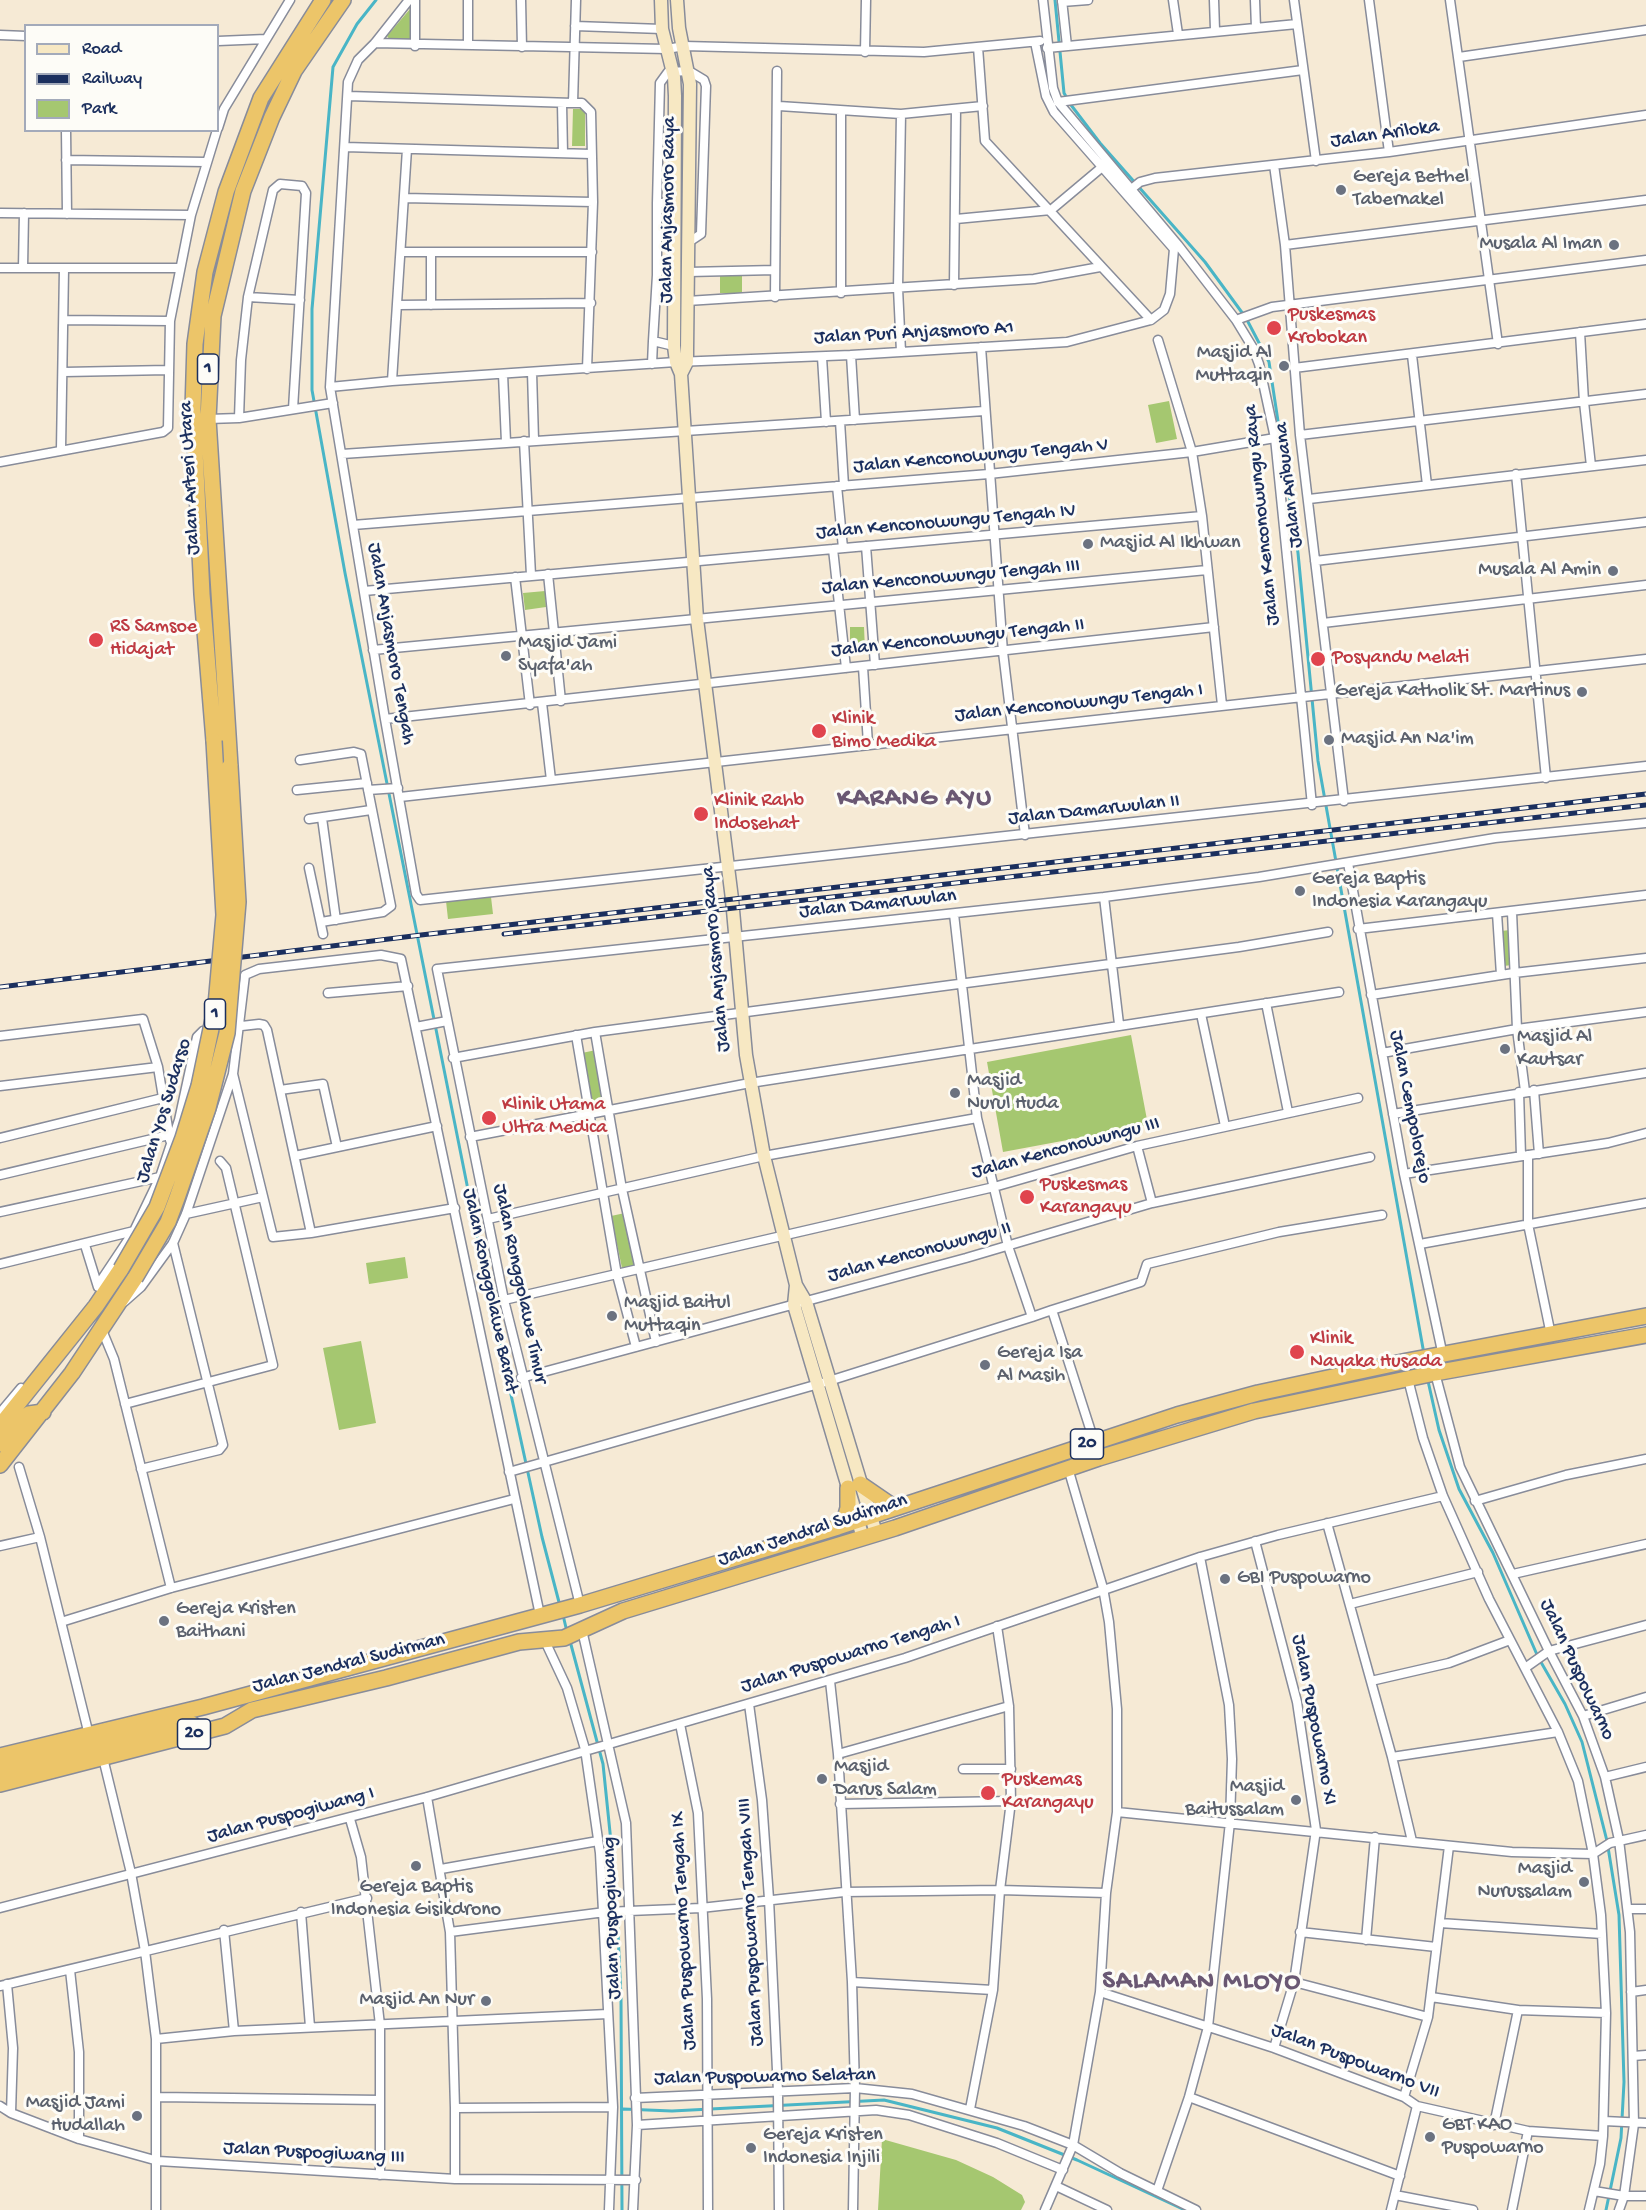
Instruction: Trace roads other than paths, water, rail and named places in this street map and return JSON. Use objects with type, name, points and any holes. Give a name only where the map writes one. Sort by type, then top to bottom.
[{"type":"highway","name":"Jalan Arteri Utara","points":[[213,741],[202,594],[193,409],[195,344],[205,272],[226,192],[261,98],[323,0]]},
{"type":"highway","name":"Jalan Arteri Utara","points":[[230,766],[208,419],[213,316],[243,191],[290,79],[343,0]]},
{"type":"highway","name":"Jalan Yos Sudarso","points":[[99,1292],[122,1269],[157,1207],[183,1138],[199,1086],[216,1005],[224,915],[213,741]]},
{"type":"highway","name":"Jalan Yos Sudarso","points":[[118,1305],[168,1222],[208,1108],[227,1033],[238,902],[230,766]]},
{"type":"highway","name":"1","points":[[2,1436],[99,1292]]},
{"type":"highway","name":"1","points":[[0,1465],[43,1412],[118,1305]]},
{"type":"highway","name":"Jalan Jendral Sudirman","points":[[0,1756],[382,1660],[575,1606],[843,1525],[1094,1441],[1258,1393],[1414,1359],[1441,1356],[1646,1316]]},
{"type":"highway","name":"Jalan Jendral Sudirman","points":[[0,1784],[225,1726],[252,1710],[386,1678],[519,1642],[548,1640],[580,1632],[622,1611],[869,1535],[1068,1468],[1254,1412],[1410,1378],[1646,1335]]},
{"type":"highway","points":[[2,1436],[29,1414],[43,1412]]},
{"type":"highway","points":[[843,1525],[854,1486],[895,1508]]},
{"type":"highway","name":"20","points":[[0,1770],[252,1710]]},
{"type":"street","points":[[221,109],[290,0]]},
{"type":"street","name":"Jalan Anjasmoro Tengah","points":[[409,0],[375,43],[358,60],[351,73],[329,404],[342,454],[373,650],[416,894],[424,901]]},
{"type":"street","points":[[415,0],[415,46]]},
{"type":"street","points":[[468,0],[468,45]]},
{"type":"street","points":[[521,0],[522,47]]},
{"type":"street","points":[[573,103],[576,0]]},
{"type":"street","name":"Jalan Anjasmoro Raya","points":[[661,0],[662,29],[673,70],[676,202],[674,346],[681,366]]},
{"type":"street","name":"Jalan Anjasmoro Raya","points":[[677,0],[689,70],[690,132],[696,169],[681,366],[689,498],[697,619],[729,868],[740,1012],[750,1083],[782,1235],[822,1383],[869,1535]]},
{"type":"street","points":[[865,52],[866,0]]},
{"type":"street","name":"Jalan Kenconowungu Raya","points":[[1043,0],[1053,88],[1134,186],[1237,319],[1259,364],[1275,438],[1302,696],[1316,804]]},
{"type":"street","points":[[1066,46],[1062,1],[1089,0]]},
{"type":"street","points":[[1173,0],[1178,34]]},
{"type":"street","points":[[1214,0],[1215,30]]},
{"type":"street","points":[[1255,0],[1256,28]]},
{"type":"street","points":[[1294,0],[1316,161]]},
{"type":"street","points":[[1370,0],[1389,152]]},
{"type":"street","points":[[1450,0],[1468,140],[1491,280],[1498,344]]},
{"type":"street","points":[[375,43],[415,46],[667,49],[684,46],[924,52],[1035,42],[1066,46],[1215,30],[1297,24]]},
{"type":"street","points":[[575,26],[662,29]]},
{"type":"street","points":[[1459,57],[1646,30]]},
{"type":"street","points":[[0,36],[24,36]]},
{"type":"street","points":[[219,41],[266,39]]},
{"type":"street","points":[[978,47],[985,141],[1151,320],[1164,310],[1170,294],[1174,249],[1101,168],[1048,104],[1035,42]]},
{"type":"street","points":[[652,364],[657,275],[660,82],[664,75],[673,70],[689,70],[704,80],[704,133],[696,169]]},
{"type":"street","points":[[1063,101],[1303,70]]},
{"type":"street","points":[[775,297],[779,106],[777,71]]},
{"type":"street","points":[[348,96],[582,103],[591,112],[593,202],[587,369]]},
{"type":"street","points":[[690,97],[705,98]]},
{"type":"street","points":[[562,104],[563,153]]},
{"type":"street","points":[[779,106],[901,114],[983,106]]},
{"type":"street","points":[[954,285],[956,109]]},
{"type":"street","points":[[841,111],[841,293]]},
{"type":"street","points":[[901,114],[898,288],[902,352]]},
{"type":"street","name":"Jalan Ariloka","points":[[1134,186],[1226,169],[1389,152],[1646,115]]},
{"type":"street","points":[[66,132],[67,214]]},
{"type":"street","points":[[0,462],[163,432],[168,424],[170,321],[191,215],[216,132]]},
{"type":"street","points":[[690,132],[704,133]]},
{"type":"street","points":[[345,147],[591,154]]},
{"type":"street","points":[[392,381],[399,305],[407,149]]},
{"type":"street","points":[[66,160],[206,162]]},
{"type":"street","name":"Jalan Aribuana","points":[[1274,165],[1286,245],[1300,435],[1344,801]]},
{"type":"street","points":[[956,219],[1051,210],[1101,168]]},
{"type":"street","points":[[239,418],[241,360],[248,297],[273,190],[280,184],[302,186],[306,193],[297,409]]},
{"type":"street","points":[[404,198],[593,202]]},
{"type":"street","points":[[1286,245],[1646,200]]},
{"type":"street","points":[[657,203],[676,202]]},
{"type":"street","points":[[0,213],[191,215]]},
{"type":"street","points":[[23,268],[24,213]]},
{"type":"street","points":[[401,252],[592,252]]},
{"type":"street","points":[[431,252],[431,304]]},
{"type":"street","points":[[1237,319],[1251,313],[1290,305],[1646,260]]},
{"type":"street","points":[[687,301],[1034,279],[1100,267]]},
{"type":"street","points":[[0,268],[64,270],[180,268]]},
{"type":"street","points":[[61,449],[65,320],[64,270]]},
{"type":"street","points":[[688,272],[775,270]]},
{"type":"street","points":[[248,297],[300,300]]},
{"type":"street","points":[[399,305],[591,303]]},
{"type":"street","points":[[65,320],[170,321]]},
{"type":"street","name":"Jalan Puri Anjasmoro A1","points":[[330,387],[652,364],[681,366],[1067,342],[1151,320]]},
{"type":"street","points":[[1294,368],[1646,324]]},
{"type":"street","points":[[1580,332],[1591,466]]},
{"type":"street","points":[[1158,340],[1192,452],[1202,516],[1222,705]]},
{"type":"street","points":[[652,341],[674,346]]},
{"type":"street","points":[[981,347],[1003,652],[1025,835]]},
{"type":"street","points":[[851,355],[855,420]]},
{"type":"street","points":[[1412,355],[1427,485]]},
{"type":"street","points":[[822,357],[826,422]]},
{"type":"street","points":[[64,372],[168,370]]},
{"type":"street","points":[[532,372],[534,440]]},
{"type":"street","points":[[503,374],[506,442]]},
{"type":"street","points":[[1300,435],[1646,394]]},
{"type":"street","points":[[208,419],[239,418],[329,404]]},
{"type":"street","points":[[342,454],[984,411]]},
{"type":"street","points":[[840,421],[843,548]]},
{"type":"street","name":"Jalan Kenconowungu Tengah V","points":[[353,525],[989,474],[1192,452],[1275,438]]},
{"type":"street","points":[[524,441],[531,575]]},
{"type":"street","points":[[1309,499],[1646,460]]},
{"type":"street","points":[[1516,474],[1546,778]]},
{"type":"street","name":"Jalan Kenconowungu Tengah IV","points":[[364,591],[1202,516]]},
{"type":"street","points":[[1315,561],[1646,522]]},
{"type":"street","points":[[866,546],[875,665]]},
{"type":"street","points":[[833,549],[846,668]]},
{"type":"street","name":"Jalan Kenconowungu Tengah III","points":[[373,650],[1208,570]]},
{"type":"street","points":[[548,574],[561,702]]},
{"type":"street","points":[[515,577],[530,705]]},
{"type":"street","points":[[1323,623],[1646,585]]},
{"type":"street","name":"Jalan Kenconowungu Tengah II","points":[[385,720],[1214,627]]},
{"type":"street","name":"Jalan Kenconowungu Tengah I","points":[[400,797],[1646,659]]},
{"type":"street","points":[[863,667],[868,744]]},
{"type":"street","points":[[542,703],[551,780]]},
{"type":"street","points":[[300,760],[360,753],[391,907],[388,911],[321,922]]},
{"type":"street","name":"Jalan Damarwulan II","points":[[424,901],[716,867],[729,868],[1330,803],[1646,766]]},
{"type":"street","points":[[297,790],[398,788]]},
{"type":"street","points":[[309,819],[371,810]]},
{"type":"street","points":[[322,818],[336,920]]},
{"type":"street","name":"Jalan Damarwulan","points":[[437,969],[1104,897],[1321,868],[1400,852],[1495,838],[1646,823]]},
{"type":"street","name":"Jalan Cempolorejo","points":[[1345,863],[1441,1356]]},
{"type":"street","points":[[309,868],[323,934]]},
{"type":"street","points":[[1358,929],[1646,895]]},
{"type":"street","points":[[1104,897],[1119,1024]]},
{"type":"street","points":[[1512,912],[1517,1029],[1526,1091],[1539,1154]]},
{"type":"street","points":[[1497,913],[1500,975]]},
{"type":"street","points":[[954,914],[977,1118],[1008,1246],[1032,1317]]},
{"type":"street","points":[[453,1058],[595,1032],[1112,964],[1328,932]]},
{"type":"street","points":[[1499,953],[1513,952]]},
{"type":"street","name":"Jalan Ronggolawe Barat","points":[[237,1027],[245,975],[260,969],[381,955],[401,959],[418,1027],[437,1126],[512,1471],[514,1499],[543,1615]]},
{"type":"street","points":[[1371,995],[1514,973],[1646,958]]},
{"type":"street","name":"Jalan Ronggolawe Timur","points":[[437,969],[444,1022],[504,1300],[575,1606]]},
{"type":"street","points":[[328,993],[408,986]]},
{"type":"street","points":[[470,1137],[588,1112],[750,1083],[968,1047],[1339,992]]},
{"type":"street","points":[[1266,1003],[1288,1112]]},
{"type":"street","points":[[1382,1053],[1517,1029],[1646,1012]]},
{"type":"street","points":[[1201,1014],[1225,1126]]},
{"type":"street","points":[[0,1036],[143,1018],[158,1066],[170,1139]]},
{"type":"street","points":[[418,1027],[444,1022]]},
{"type":"street","points":[[99,1292],[134,1231],[160,1177],[170,1139],[181,1112],[197,1037],[207,1030],[259,1024],[266,1027],[311,1233]]},
{"type":"street","points":[[118,1305],[129,1299],[141,1287],[173,1242],[186,1214],[233,1074],[237,1027]]},
{"type":"street","points":[[595,1032],[622,1189],[656,1342]]},
{"type":"street","points":[[576,1035],[617,1275],[636,1347]]},
{"type":"street","points":[[0,1086],[158,1066]]},
{"type":"street","points":[[1393,1114],[1646,1073]]},
{"type":"street","points":[[233,1074],[271,1234],[278,1238],[455,1208]]},
{"type":"street","points":[[280,1090],[323,1084],[336,1147]]},
{"type":"street","points":[[1526,1091],[1525,1156],[1528,1224],[1551,1335]]},
{"type":"street","points":[[0,1138],[163,1098]]},
{"type":"street","name":"Jalan Kenconowungu III","points":[[504,1300],[994,1187],[1137,1146],[1358,1098]]},
{"type":"street","points":[[488,1219],[764,1156],[977,1118]]},
{"type":"street","points":[[295,1156],[437,1126]]},
{"type":"street","points":[[1404,1174],[1608,1143],[1646,1133]]},
{"type":"street","points":[[0,1175],[170,1139]]},
{"type":"street","points":[[1137,1146],[1152,1203]]},
{"type":"street","name":"Jalan Kenconowungu II","points":[[521,1377],[800,1304],[1152,1203],[1370,1157]]},
{"type":"street","points":[[125,1404],[274,1365],[226,1168],[220,1161]]},
{"type":"street","points":[[0,1212],[160,1177]]},
{"type":"street","points":[[186,1214],[263,1197]]},
{"type":"street","points":[[1420,1244],[1646,1203]]},
{"type":"street","points":[[512,1471],[822,1383],[1141,1282],[1147,1264],[1279,1232],[1382,1215]]},
{"type":"street","points":[[0,1264],[85,1245],[134,1231]]},
{"type":"street","points":[[141,1469],[222,1448],[222,1436],[173,1242]]},
{"type":"street","points":[[85,1245],[99,1292]]},
{"type":"street","points":[[1052,1310],[1094,1441]]},
{"type":"street","points":[[102,1330],[114,1359],[171,1588]]},
{"type":"street","name":"Jalan Puspowarno","points":[[1433,1374],[1460,1467],[1513,1574],[1546,1654],[1583,1716],[1605,1777],[1629,1909],[1633,2056],[1632,2124],[1620,2210]]},
{"type":"street","points":[[0,1413],[25,1383],[42,1375]]},
{"type":"street","points":[[1410,1378],[1423,1438],[1443,1496],[1510,1640],[1558,1732],[1578,1781],[1593,1854],[1602,1935],[1606,2013],[1605,2121],[1595,2191],[1589,2210]]},
{"type":"street","points":[[1475,1501],[1566,1475],[1646,1459]]},
{"type":"street","points":[[19,1467],[40,1537],[89,1735]]},
{"type":"street","points":[[1045,2210],[1072,2147],[1100,1992],[1106,1893],[1117,1812],[1117,1709],[1103,1588],[1068,1468]]},
{"type":"street","name":"Jalan Puspowarno Tengah I","points":[[587,1749],[830,1681],[1200,1557],[1255,1541],[1443,1496]]},
{"type":"street","points":[[61,1622],[171,1588],[514,1499]]},
{"type":"street","points":[[1327,1523],[1392,1757],[1412,1841]]},
{"type":"street","points":[[0,1546],[40,1537]]},
{"type":"street","name":"Jalan Puspowarno XI","points":[[1255,1541],[1297,1702],[1316,1830],[1294,1982],[1274,2048]]},
{"type":"street","points":[[1513,1574],[1646,1544]]},
{"type":"street","points":[[1156,2191],[1189,2097],[1208,2027],[1230,1822],[1232,1759],[1229,1705],[1200,1557]]},
{"type":"street","points":[[1350,1604],[1478,1572]]},
{"type":"street","points":[[1525,1668],[1546,1654],[1646,1625]]},
{"type":"street","points":[[970,2109],[993,1990],[1000,1890],[1011,1801],[1009,1706],[996,1626]]},
{"type":"street","name":"Jalan Puspogiwang","points":[[580,1632],[626,1823],[626,1911],[636,2123],[633,2210]]},
{"type":"street","name":"Jalan Puspogiwang","points":[[548,1640],[587,1749],[598,1841],[605,1912],[613,2107],[613,2179],[609,2210]]},
{"type":"street","points":[[1371,1681],[1449,1663],[1510,1640]]},
{"type":"street","points":[[830,1681],[838,1754],[844,1892],[852,1982],[855,2090],[854,2210]]},
{"type":"street","points":[[1583,1716],[1646,1697]]},
{"type":"street","name":"Jalan Puspowarno Tengah VIII","points":[[749,1704],[762,1800],[769,1899],[778,2094],[779,2210]]},
{"type":"street","points":[[838,1754],[1009,1706]]},
{"type":"street","name":"Jalan Puspowarno Tengah IX","points":[[681,1724],[698,1813],[707,1999],[708,2210]]},
{"type":"street","points":[[1392,1757],[1558,1732]]},
{"type":"street","name":"Jalan Puspogiwang I","points":[[0,1908],[350,1819],[587,1749]]},
{"type":"street","points":[[103,1758],[131,1873],[145,1951],[156,2039],[158,2097],[156,2210]]},
{"type":"street","points":[[1605,1777],[1646,1767]]},
{"type":"street","points":[[963,1769],[1011,1769]]},
{"type":"street","points":[[427,1797],[450,1932],[455,2108],[454,2179]]},
{"type":"street","points":[[840,1804],[1011,1801]]},
{"type":"street","points":[[1117,1812],[1316,1830],[1512,1852],[1593,1854],[1604,1845],[1646,1835]]},
{"type":"street","points":[[350,1819],[356,1834],[367,1898],[380,2025],[380,2175]]},
{"type":"street","points":[[1366,1940],[1376,1837]]},
{"type":"street","points":[[441,1869],[598,1841]]},
{"type":"street","points":[[1404,2097],[1428,2017],[1449,1846]]},
{"type":"street","points":[[450,1932],[605,1912],[701,1908],[844,1892],[1000,1890],[1106,1893]]},
{"type":"street","points":[[11,2113],[13,2048],[4,1985],[224,1930],[367,1898]]},
{"type":"street","points":[[1629,1909],[1646,1909]]},
{"type":"street","points":[[301,1912],[310,2027]]},
{"type":"street","points":[[1440,1923],[1602,1935]]},
{"type":"street","points":[[224,1930],[234,2031]]},
{"type":"street","points":[[1300,1932],[1436,1947]]},
{"type":"street","points":[[70,1970],[79,2052],[79,2139]]},
{"type":"street","points":[[852,1982],[993,1990]]},
{"type":"street","points":[[1294,1982],[1428,2017]]},
{"type":"street","points":[[1631,1992],[1646,1990]]},
{"type":"street","name":"Jalan Puspowarno VII","points":[[1100,1992],[1274,2048],[1404,2097],[1417,2106],[1528,2131],[1603,2136]]},
{"type":"street","points":[[1431,1997],[1518,2010],[1606,2013]]},
{"type":"street","points":[[1494,2125],[1518,2010]]},
{"type":"street","points":[[156,2039],[234,2031],[608,2014]]},
{"type":"street","points":[[1633,2056],[1646,2055]]},
{"type":"street","name":"Jalan Puspowarno Selatan","points":[[635,2101],[855,2090],[912,2094],[970,2109],[1072,2147],[1196,2210]]},
{"type":"street","points":[[158,2097],[380,2100]]},
{"type":"street","points":[[1189,2097],[1400,2176]]},
{"type":"street","name":"Jalan Puspogiwang III","points":[[0,2106],[11,2113],[79,2139],[158,2161],[454,2179],[633,2180]]},
{"type":"street","points":[[1390,2210],[1417,2106]]},
{"type":"street","points":[[455,2108],[613,2107]]},
{"type":"street","name":"Jalan Puspowarno Selatan","points":[[636,2123],[778,2116],[855,2109],[909,2115],[1064,2168]]},
{"type":"street","points":[[1605,2121],[1646,2123]]},
{"type":"street","points":[[1512,2210],[1528,2131]]},
{"type":"street","points":[[1056,2186],[1107,2210]]},
{"type":"street","points":[[1595,2191],[1622,2196],[1646,2196]]},
{"type":"street","points":[[1395,2195],[1473,2210]]},
{"type":"waterway","points":[[376,0],[357,24],[333,67],[312,309],[312,390],[345,573],[486,1280],[542,1537],[560,1606]]},
{"type":"waterway","points":[[1055,0],[1064,93],[1071,105],[1100,143],[1205,262],[1246,318],[1269,362],[1298,553],[1318,761],[1424,1354]]},
{"type":"waterway","points":[[1428,1381],[1439,1430],[1459,1489],[1493,1553],[1538,1657],[1565,1704],[1582,1742],[1607,1841],[1619,1915],[1624,2082],[1621,2138],[1606,2210]]},
{"type":"waterway","points":[[563,1615],[567,1632]]},
{"type":"waterway","points":[[570,1641],[603,1764],[616,1891],[621,1997],[622,2210]]},
{"type":"waterway","points":[[623,2109],[672,2111],[884,2100],[997,2128],[1077,2160],[1185,2210]]},
{"type":"railway","points":[[0,987],[421,935],[1646,794]]},
{"type":"railway","points":[[504,934],[1646,805]]},
{"type":"place","name":"Gereja Bethel Tabernakel","points":[[1341,190]]},
{"type":"place","name":"Musala Al Iman","points":[[1614,245]]},
{"type":"place","name":"Puskesmas Krobokan","points":[[1274,328]]},
{"type":"place","name":"Masjid Al Muttaqin","points":[[1284,366]]},
{"type":"place","name":"Masjid Al Ikhwan","points":[[1088,544]]},
{"type":"place","name":"Musala Al Amin","points":[[1613,571]]},
{"type":"place","name":"RS Samsoe Hidajat","points":[[96,640]]},
{"type":"place","name":"Masjid Jami Syafa'ah","points":[[506,656]]},
{"type":"place","name":"Posyandu Melati","points":[[1318,659]]},
{"type":"place","name":"Gereja Katholik St. Martinus","points":[[1582,692]]},
{"type":"place","name":"Klinik Bimo Medika","points":[[819,731]]},
{"type":"place","name":"Masjid An Na'im","points":[[1329,740]]},
{"type":"place","name":"Klinik Rahb Indosehat","points":[[701,814]]},
{"type":"place","name":"Gereja Baptis Indonesia Karangayu","points":[[1300,891]]},
{"type":"place","name":"Masjid Al Kautsar","points":[[1505,1049]]},
{"type":"place","name":"Masjid Nurul Huda","points":[[955,1093]]},
{"type":"place","name":"Klinik Utama Ultra Medica","points":[[489,1118]]},
{"type":"place","name":"Puskesmas Karangayu","points":[[1027,1197]]},
{"type":"place","name":"Masjid Baitul Muttaqin","points":[[612,1316]]},
{"type":"place","name":"Klinik Nayaka Husada","points":[[1297,1352]]},
{"type":"place","name":"Gereja Isa Al Masih","points":[[985,1365]]},
{"type":"place","name":"GBI Puspowarno","points":[[1225,1579]]},
{"type":"place","name":"Gereja Kristen Baithani","points":[[164,1621]]},
{"type":"place","name":"Masjid Darus Salam","points":[[822,1779]]},
{"type":"place","name":"Puskemas Karangayu","points":[[988,1793]]},
{"type":"place","name":"Masjid Baitussalam","points":[[1296,1800]]},
{"type":"place","name":"Gereja Baptis Indonesia Gisikdrono","points":[[416,1866]]},
{"type":"place","name":"Masjid Nurussalam","points":[[1584,1882]]},
{"type":"place","name":"Masjid An Nur","points":[[486,2001]]},
{"type":"place","name":"Masjid Jami Hudallah","points":[[137,2116]]},
{"type":"place","name":"GBT KAO Puspowarno","points":[[1430,2137]]},
{"type":"place","name":"Gereja Kristen Indonesia Injili","points":[[751,2148]]},
{"type":"district","name":"KARANG AYU","points":[[915,800]]},
{"type":"district","name":"SALAMAN MLOYO","points":[[1202,1983]]}]
